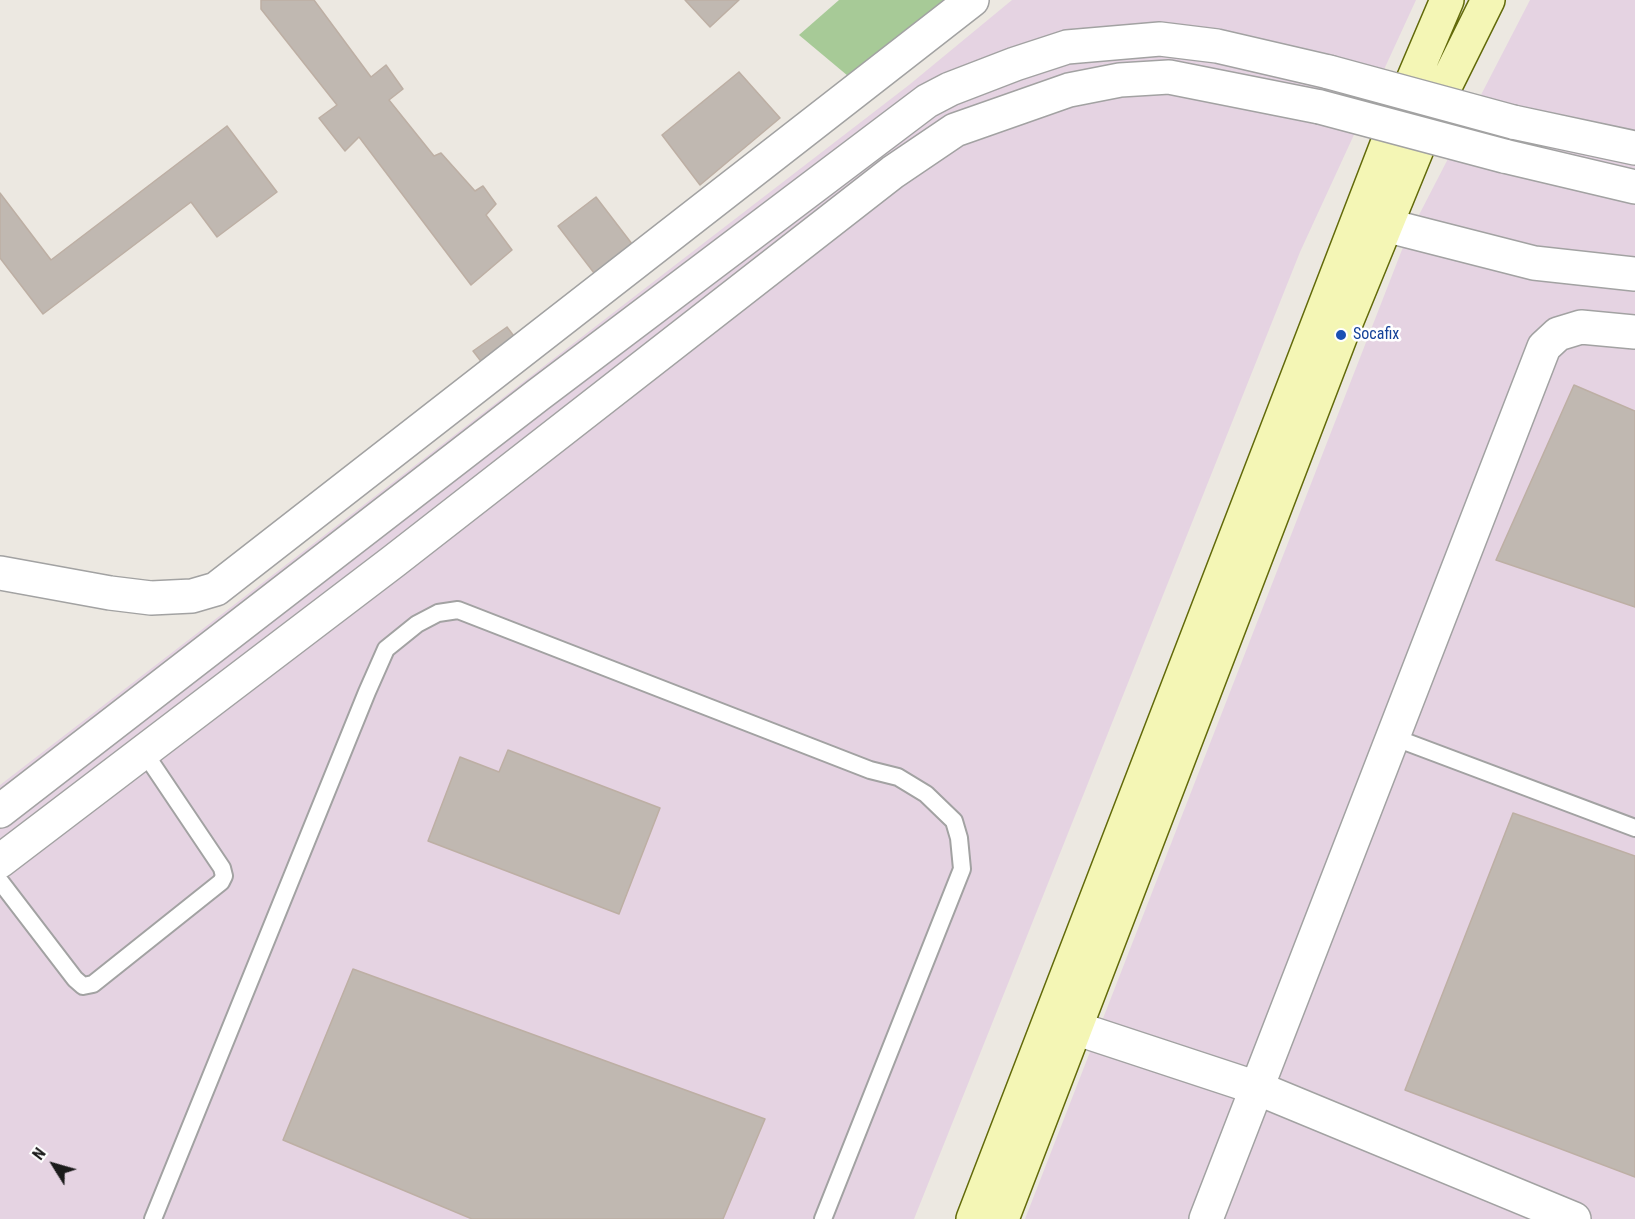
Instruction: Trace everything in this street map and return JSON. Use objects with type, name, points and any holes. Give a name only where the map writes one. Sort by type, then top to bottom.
[{"type":"street","points":[[0,573],[110,593],[151,597],[192,596],[216,589],[972,0]]},
{"type":"street","points":[[973,1219],[1401,108],[1447,0]]},
{"type":"street","points":[[1002,1219],[1336,346],[1431,115],[1488,0]]},
{"type":"street","points":[[0,811],[538,395],[927,101],[950,89],[1066,46],[1160,39],[1217,46],[1329,72],[1514,122],[1635,148]]},
{"type":"street","points":[[0,861],[394,561],[893,172],[955,130],[1069,90],[1120,80],[1169,76],[1320,107],[1504,156],[1635,187]]},
{"type":"street","points":[[1385,225],[1534,263],[1635,274]]},
{"type":"street","points":[[1206,1219],[1544,347],[1558,334],[1581,327],[1635,332]]},
{"type":"street","points":[[1075,1028],[1257,1088],[1574,1219]]},
{"type":"lane","points":[[153,1219],[366,692],[386,649],[417,624],[438,613],[458,610],[870,770],[898,777],[926,794],[954,821],[959,838],[962,869],[823,1219]]},
{"type":"lane","points":[[1393,737],[1635,828]]},
{"type":"lane","points":[[0,881],[75,979],[83,986],[93,984],[221,882],[224,876],[222,868],[144,752]]},
{"type":"shaded area","points":[[1012,0],[1416,0],[1300,252],[914,1219],[0,1219],[0,785],[909,85]]},
{"type":"shaded area","points":[[1530,0],[1635,0],[1635,1219],[1025,1219],[1405,242]]},
{"type":"green space","points":[[839,0],[958,0],[854,81],[799,35]]},
{"type":"building","points":[[261,0],[314,0],[371,77],[386,65],[403,89],[389,100],[434,156],[441,153],[475,191],[483,186],[496,204],[486,215],[512,250],[471,285],[359,137],[345,151],[319,118],[337,105],[261,9]]},
{"type":"building","points":[[685,0],[739,0],[710,27]]},
{"type":"building","points":[[739,72],[780,118],[700,185],[662,135]]},
{"type":"building","points":[[227,126],[277,192],[217,237],[191,202],[43,314],[0,258],[0,193],[51,260]]},
{"type":"building","points":[[596,197],[639,253],[601,282],[558,226]]},
{"type":"building","points":[[507,327],[523,348],[490,373],[473,351]]},
{"type":"building","points":[[1574,385],[1635,411],[1635,607],[1496,560]]},
{"type":"building","points":[[508,750],[660,808],[619,914],[428,841],[460,757],[499,772]]},
{"type":"building","points":[[1513,813],[1635,856],[1635,1177],[1405,1090]]},
{"type":"building","points":[[353,969],[765,1119],[723,1219],[472,1219],[283,1140]]},
{"type":"place","name":"Socafix","points":[[1341,335]]}]
